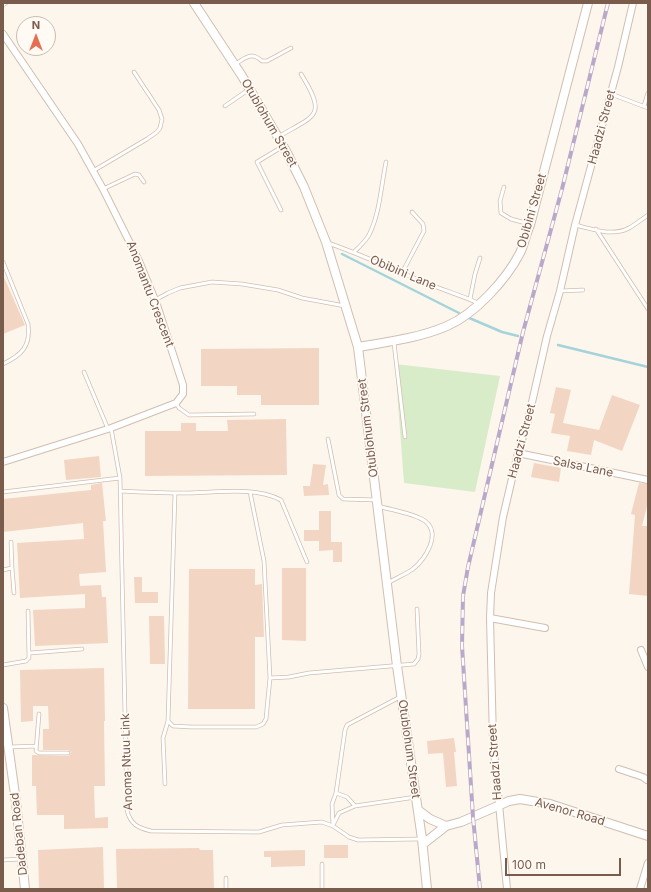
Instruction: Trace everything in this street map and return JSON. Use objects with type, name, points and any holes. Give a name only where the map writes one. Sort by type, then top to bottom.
[{"type":"street","name":"Otublohum Street","points":[[194,3],[235,64],[278,137],[304,186],[326,242],[358,347],[397,666],[423,841],[427,889]]},
{"type":"street","name":"Obibini Street","points":[[358,347],[420,336],[447,326],[458,320],[480,303],[497,285],[520,253],[530,225],[588,3]]},
{"type":"street","name":"Haadzi Street","points":[[507,889],[503,833],[498,806],[493,740],[490,618],[491,593],[503,517],[518,453],[528,420],[575,225],[611,94],[633,3]]},
{"type":"street","name":"Anomantu Crescent","points":[[3,34],[78,144],[103,189],[139,261],[155,300],[183,385],[183,394],[176,403]]},
{"type":"street","points":[[3,462],[110,429],[176,403]]},
{"type":"street","name":"Salsa Lane","points":[[518,453],[648,480]]},
{"type":"street","points":[[490,618],[545,628]]},
{"type":"street","points":[[642,650],[648,666]]},
{"type":"street","name":"Dadeban Road","points":[[3,708],[16,802],[25,889]]},
{"type":"street","points":[[619,769],[642,777],[648,781]]},
{"type":"street","name":"Avenor Road","points":[[423,841],[446,826],[515,800],[537,801],[550,804],[648,836]]},
{"type":"street","points":[[418,810],[430,819],[446,826]]},
{"type":"street","points":[[640,889],[647,873],[648,863]]},
{"type":"lane","points":[[235,64],[252,55],[256,56],[262,61],[267,61],[291,48]]},
{"type":"lane","points":[[93,170],[147,139],[160,128],[162,119],[159,110],[134,72]]},
{"type":"lane","points":[[278,137],[312,117],[316,110],[316,102],[312,90],[301,74]]},
{"type":"lane","points":[[225,106],[250,89]]},
{"type":"lane","points":[[644,106],[648,93]]},
{"type":"lane","points":[[611,94],[648,108]]},
{"type":"lane","points":[[281,210],[257,162],[283,146]]},
{"type":"lane","points":[[354,252],[366,240],[374,222],[386,162]]},
{"type":"lane","points":[[103,189],[135,174],[140,175],[144,182]]},
{"type":"lane","points":[[504,187],[500,201],[501,212],[511,219],[530,225]]},
{"type":"lane","points":[[402,273],[424,231],[423,224],[412,212]]},
{"type":"lane","points":[[575,225],[610,232],[618,232],[628,228],[648,215]]},
{"type":"lane","points":[[596,229],[648,309]]},
{"type":"lane","name":"Obibini Lane","points":[[326,242],[354,252],[436,287],[480,303]]},
{"type":"lane","points":[[470,299],[480,258]]},
{"type":"lane","points":[[3,262],[28,324],[30,335],[27,344],[20,354],[3,364]]},
{"type":"lane","points":[[155,300],[180,288],[212,282],[242,284],[278,290],[302,298],[346,306]]},
{"type":"lane","points":[[560,291],[583,290]]},
{"type":"lane","points":[[394,341],[405,437]]},
{"type":"lane","name":"Anoma Ntuu Link","points":[[84,372],[110,429],[120,478],[127,810],[132,822],[141,828],[151,831],[172,832],[259,832],[282,825],[322,822],[333,826],[349,837],[358,840],[423,841]]},
{"type":"lane","points":[[176,403],[179,408],[190,415],[254,414]]},
{"type":"lane","points":[[328,439],[340,495],[343,499],[377,503],[419,518],[428,524],[432,532],[432,542],[420,561],[412,569],[387,583]]},
{"type":"lane","points":[[3,492],[120,478]]},
{"type":"lane","points":[[120,491],[175,493],[250,492],[273,496],[281,500],[307,562]]},
{"type":"lane","points":[[168,721],[173,726],[256,727],[263,724],[266,719],[270,678],[264,561],[250,492]]},
{"type":"lane","points":[[165,784],[163,738],[168,721],[175,493]]},
{"type":"lane","points":[[11,542],[14,593]]},
{"type":"lane","points":[[3,570],[12,568]]},
{"type":"lane","points":[[270,678],[289,677],[309,672],[414,664],[418,659],[419,649],[417,609]]},
{"type":"lane","points":[[3,665],[26,661],[29,658],[28,611]]},
{"type":"lane","points":[[30,652],[82,650]]},
{"type":"lane","points":[[333,826],[332,804],[336,793],[347,725],[401,696]]},
{"type":"lane","points":[[39,714],[36,751],[38,753],[68,753]]},
{"type":"lane","points":[[8,747],[36,746]]},
{"type":"lane","points":[[336,793],[347,797],[355,806]]},
{"type":"lane","points":[[333,826],[339,813],[355,806],[416,797]]},
{"type":"lane","points":[[3,860],[22,859]]},
{"type":"lane","points":[[322,864],[322,889]]},
{"type":"lane","points":[[226,878],[226,889]]},
{"type":"green space","points":[[395,364],[500,376],[475,492],[404,483]]},
{"type":"building","points":[[3,275],[25,325],[3,334]]},
{"type":"building","points":[[319,348],[319,405],[261,405],[261,395],[237,395],[237,386],[201,386],[201,349]]},
{"type":"building","points":[[556,387],[571,390],[563,423],[599,430],[612,395],[640,405],[622,451],[594,440],[591,455],[567,451],[570,436],[551,433],[555,414],[550,413]]},
{"type":"building","points":[[286,419],[287,475],[145,476],[145,431],[181,431],[181,423],[196,423],[196,431],[228,431],[227,420]]},
{"type":"building","points":[[99,456],[101,477],[66,480],[64,460]]},
{"type":"building","points":[[534,463],[561,468],[559,482],[531,477]]},
{"type":"building","points":[[313,464],[326,465],[323,485],[328,484],[329,495],[304,496],[303,486],[310,486]]},
{"type":"building","points":[[102,483],[106,521],[103,521],[106,572],[79,574],[80,586],[101,585],[102,597],[106,597],[108,643],[35,646],[33,610],[85,608],[85,594],[20,598],[17,543],[84,539],[83,523],[3,532],[3,499],[91,490],[91,485]]},
{"type":"building","points":[[639,483],[648,484],[648,502],[642,526],[648,526],[648,596],[629,594],[635,515],[631,514]]},
{"type":"building","points":[[319,511],[331,511],[331,542],[342,542],[342,562],[333,562],[333,550],[319,551],[319,541],[304,541],[304,530],[319,530]]},
{"type":"building","points":[[282,568],[306,568],[306,641],[282,640]]},
{"type":"building","points":[[189,569],[255,569],[255,585],[262,584],[264,637],[255,637],[255,709],[188,709]]},
{"type":"building","points":[[134,577],[142,577],[142,592],[158,592],[158,603],[135,603]]},
{"type":"building","points":[[149,616],[164,616],[165,664],[150,664]]},
{"type":"building","points":[[104,668],[105,786],[94,786],[95,818],[108,817],[108,828],[64,829],[64,815],[37,815],[36,786],[32,786],[32,755],[68,756],[71,752],[68,750],[43,750],[43,729],[49,729],[48,706],[33,706],[33,721],[21,722],[20,670]]},
{"type":"building","points":[[454,738],[457,786],[446,787],[443,753],[428,754],[427,741]]},
{"type":"building","points":[[324,845],[348,845],[348,858],[324,858]]},
{"type":"building","points":[[103,847],[104,889],[39,889],[38,850]]},
{"type":"building","points":[[199,848],[200,850],[213,850],[214,889],[117,889],[116,849]]},
{"type":"building","points":[[305,850],[305,866],[271,867],[271,857],[264,857],[264,851]]},
{"type":"waterway","points":[[342,254],[459,313]]},
{"type":"waterway","points":[[467,317],[502,332],[518,336]]},
{"type":"waterway","points":[[558,345],[648,367]]},
{"type":"railway","points":[[480,889],[473,817],[462,646],[463,596],[468,567],[523,332],[562,189],[608,3]]}]
